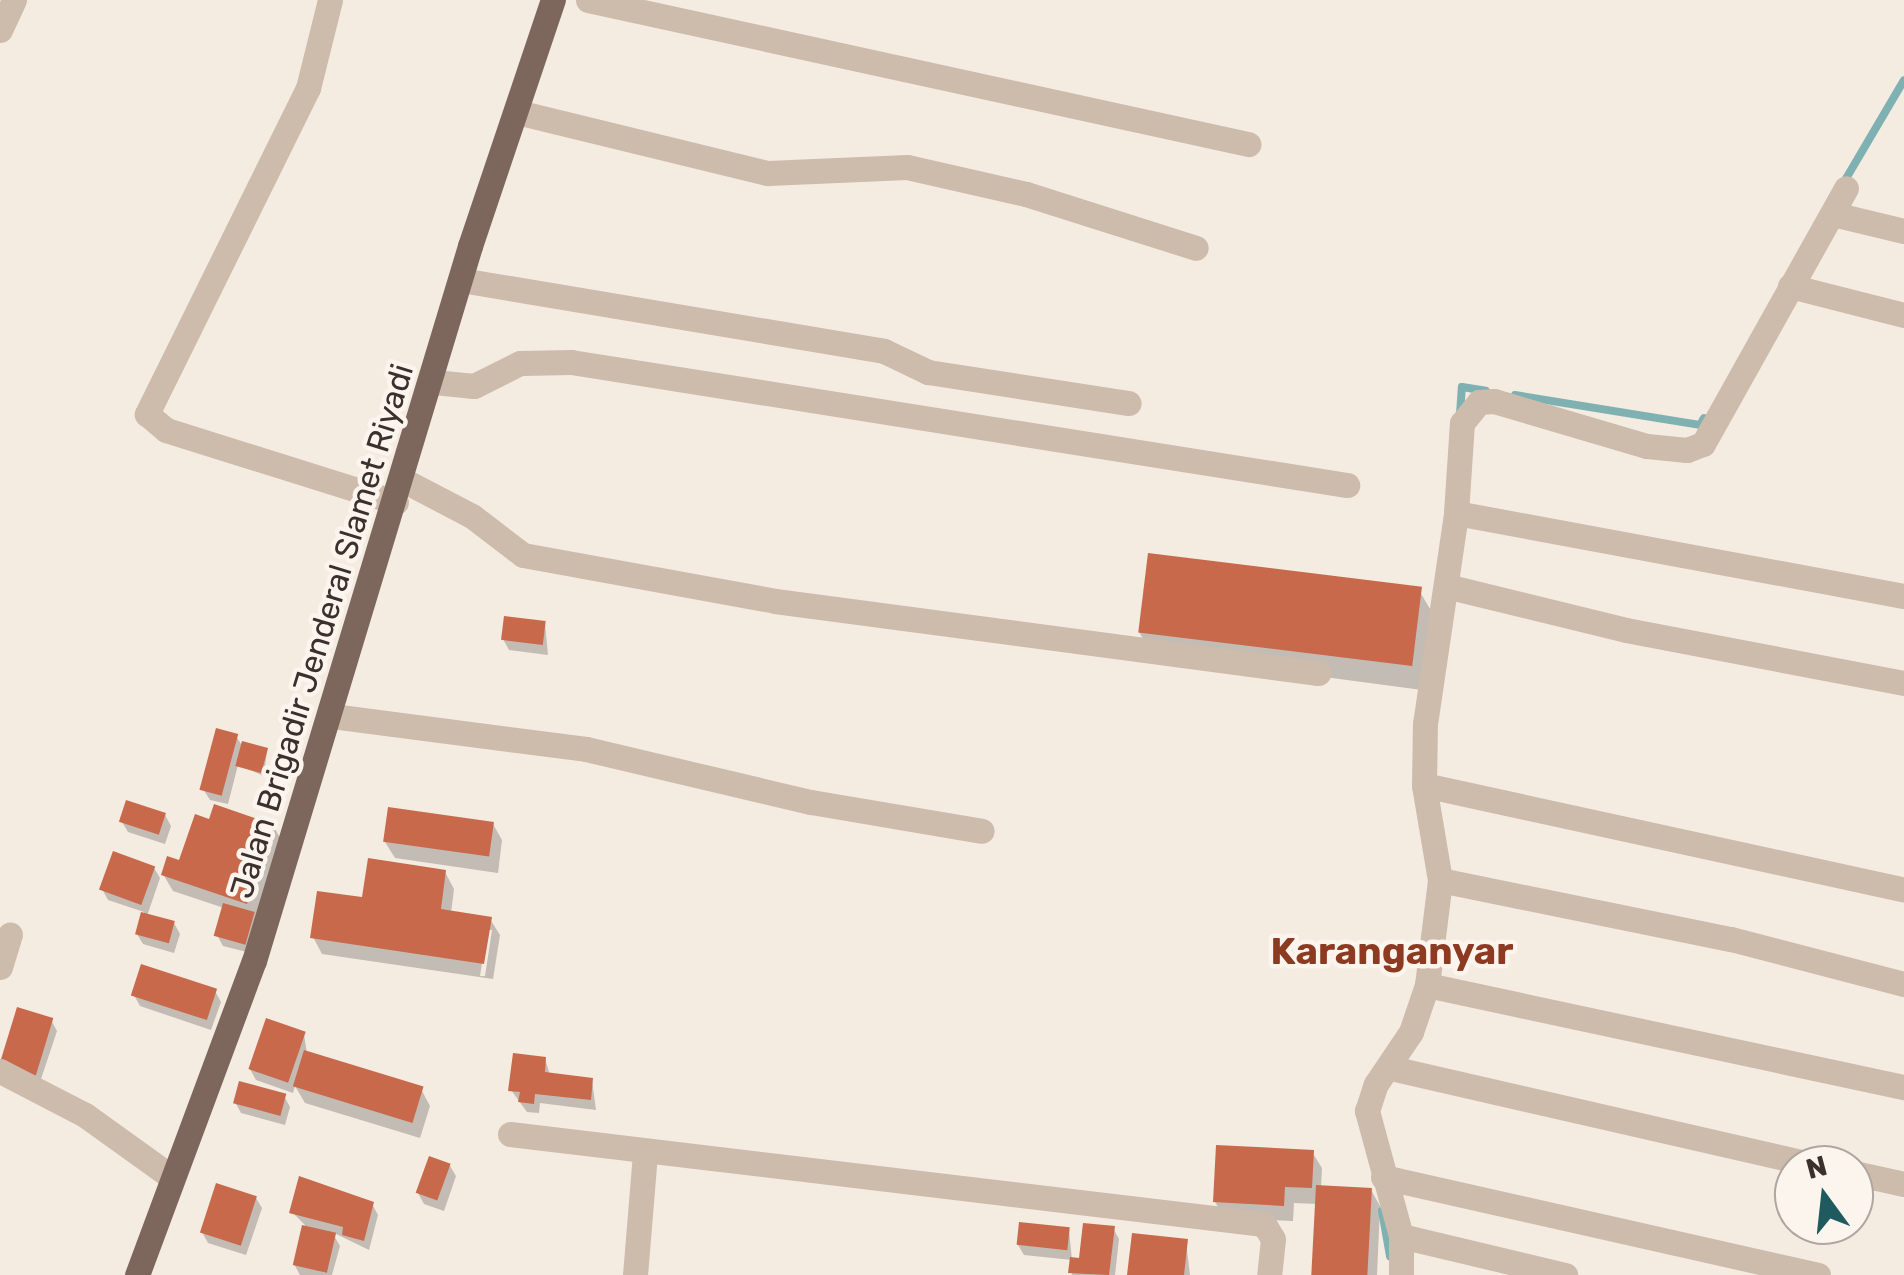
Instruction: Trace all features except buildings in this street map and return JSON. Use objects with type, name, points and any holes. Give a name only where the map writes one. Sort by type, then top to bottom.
[{"type":"main road","name":"Jalan Brigadir Jenderal Slamet Riyadi","points":[[137,1275],[170,1176],[254,961],[434,382],[461,280],[552,0]]},
{"type":"street","points":[[0,30],[14,0]]},
{"type":"street","points":[[330,0],[308,88],[148,414],[166,430],[399,491],[472,516],[522,555],[774,600],[1318,673]]},
{"type":"street","points":[[588,0],[1248,144]]},
{"type":"street","points":[[518,112],[768,173],[878,166],[947,174],[1196,248]]},
{"type":"street","points":[[1401,1275],[1401,1236],[1367,1111],[1376,1084],[1392,1068],[1427,985],[1440,880],[1424,785],[1425,724],[1456,513],[1462,423],[1479,402],[1494,401],[1647,446],[1697,448],[1720,420],[1846,188]]},
{"type":"street","points":[[1833,214],[1904,231]]},
{"type":"street","points":[[461,280],[884,350],[928,372],[1129,403]]},
{"type":"street","points":[[1790,286],[1904,315]]},
{"type":"street","points":[[434,382],[474,386],[520,363],[571,362],[1347,485]]},
{"type":"street","points":[[1456,513],[1904,596]]},
{"type":"street","points":[[1446,586],[1626,630],[1904,683]]},
{"type":"street","points":[[332,716],[586,749],[811,802],[982,831]]},
{"type":"street","points":[[1424,785],[1904,890]]},
{"type":"street","points":[[1440,880],[1731,939],[1904,984]]},
{"type":"street","points":[[0,967],[10,936]]},
{"type":"street","points":[[1427,985],[1904,1088]]},
{"type":"street","points":[[1392,1068],[1774,1155]]},
{"type":"street","points":[[0,1071],[86,1115],[170,1176]]},
{"type":"street","points":[[510,1134],[1264,1224],[1273,1239],[1269,1275]]},
{"type":"street","points":[[635,1275],[644,1152]]},
{"type":"street","points":[[1383,1176],[1818,1275]]},
{"type":"street","points":[[1874,1177],[1904,1184]]},
{"type":"street","points":[[1401,1236],[1565,1275]]},
{"type":"waterway","points":[[1844,182],[1904,80]]},
{"type":"waterway","points":[[1460,414],[1462,387],[1486,391]]},
{"type":"waterway","points":[[1515,395],[1700,425],[1704,418]]},
{"type":"waterway","points":[[1382,1211],[1390,1256]]},
{"type":"district","name":"Karanganyar","points":[[1392,952]]}]
